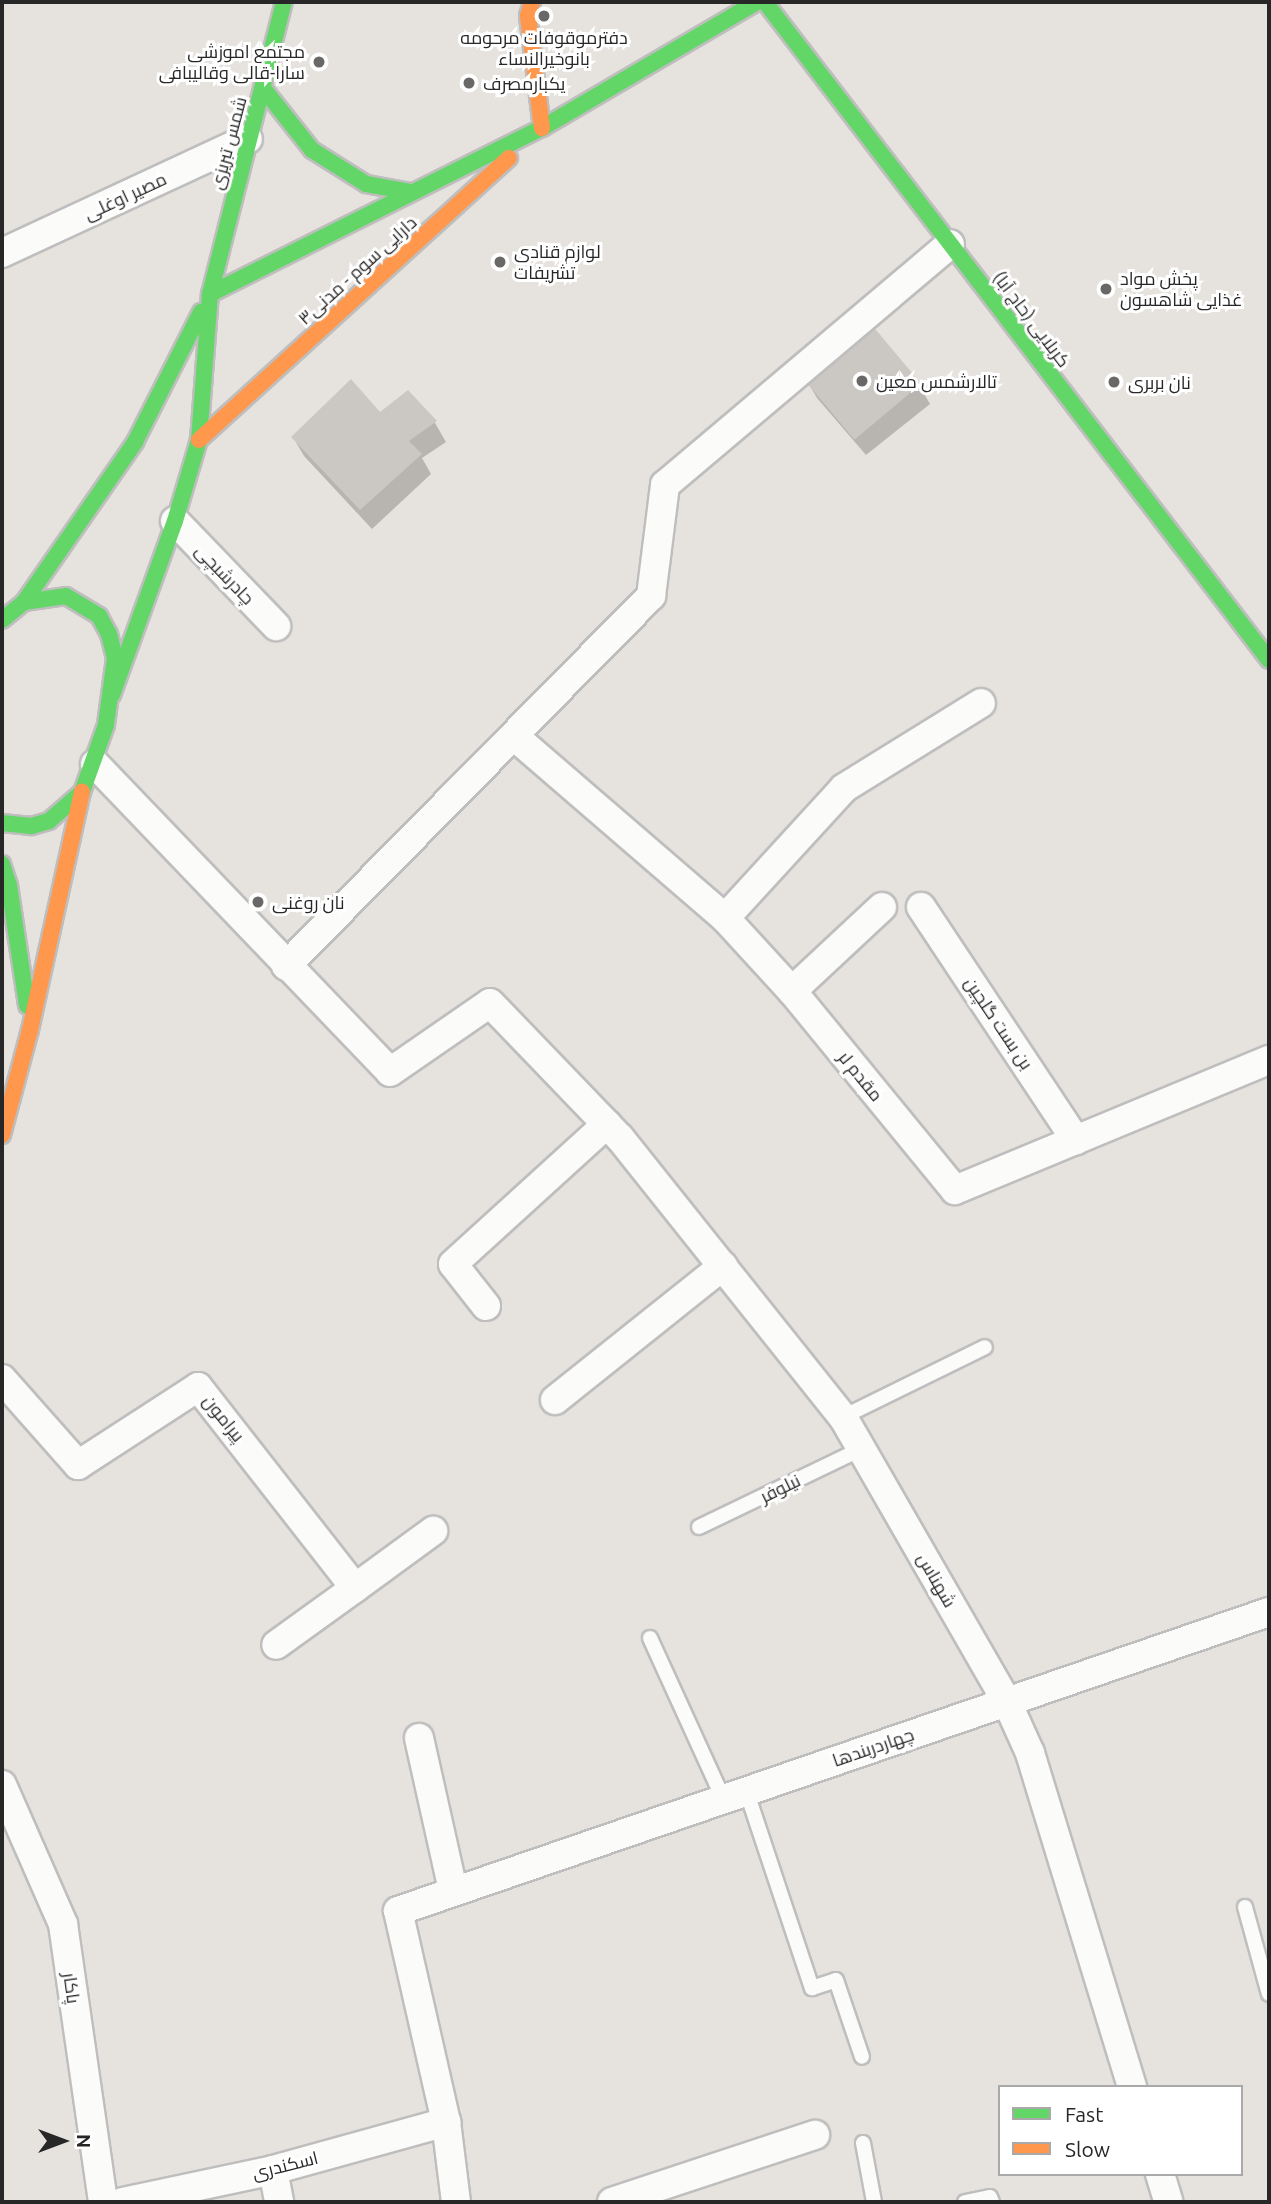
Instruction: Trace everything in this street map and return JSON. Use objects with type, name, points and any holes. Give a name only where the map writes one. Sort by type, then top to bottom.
[{"type":"main road","name":"شمس تبریزی","points":[[210,294],[284,2]]},
{"type":"main road","points":[[532,2],[528,16],[542,128]]},
{"type":"main road","name":"دارایی سوم - مدنی۳","points":[[210,294],[542,128],[757,2]]},
{"type":"main road","name":"کربلایی (حاج آبا)","points":[[765,2],[1269,660]]},
{"type":"main road","points":[[262,88],[312,150],[366,184],[411,192]]},
{"type":"main road","name":"دارایی سوم - مدنی۳","points":[[199,440],[542,128]]},
{"type":"main road","points":[[2,1135],[30,1030],[82,792],[95,764],[112,695],[174,521],[199,440],[210,294]]},
{"type":"main road","points":[[2,620],[23,602],[135,442],[210,294]]},
{"type":"main road","points":[[23,602],[66,596],[99,616],[109,634],[115,658],[112,695]]},
{"type":"main road","points":[[2,823],[31,827],[49,821],[82,792]]},
{"type":"main road","points":[[2,864],[9,886],[30,1030]]},
{"type":"street","name":"مصیر اوغلی","points":[[2,253],[248,139]]},
{"type":"street","points":[[95,764],[286,966],[651,596],[665,485],[950,244]]},
{"type":"street","name":"چادرشبچی","points":[[174,521],[276,626]]},
{"type":"street","points":[[725,918],[844,788],[981,703]]},
{"type":"street","name":"مقدم لر","points":[[514,736],[725,918],[792,991],[955,1189],[1269,1060]]},
{"type":"street","points":[[792,991],[882,907]]},
{"type":"street","name":"بن بست گلچین","points":[[921,907],[1076,1140]]},
{"type":"street","name":"شهناس","points":[[286,966],[390,1072],[490,1003],[614,1131],[843,1417],[1007,1702],[1030,1753],[1131,2085]]},
{"type":"street","points":[[486,1306],[453,1264],[614,1131]]},
{"type":"street","points":[[555,1400],[723,1266]]},
{"type":"street","name":"پیرامون","points":[[2,1379],[78,1465],[198,1387],[355,1588]]},
{"type":"street","points":[[276,1645],[433,1531]]},
{"type":"street","name":"چهاردربندها","points":[[446,2122],[398,1911],[1269,1612]]},
{"type":"street","points":[[419,1738],[465,1886]]},
{"type":"street","name":"پاکار","points":[[2,1785],[63,1924],[103,2202]]},
{"type":"street","points":[[446,2122],[456,2202]]},
{"type":"street","name":"اسکندری","points":[[123,2202],[273,2169],[446,2122]]},
{"type":"street","points":[[611,2202],[815,2135]]},
{"type":"street","points":[[273,2169],[279,2202]]},
{"type":"street","points":[[1161,2176],[1168,2202]]},
{"type":"lane","points":[[843,1417],[985,1347]]},
{"type":"lane","name":"نیلوفر","points":[[699,1527],[861,1449]]},
{"type":"lane","points":[[650,1638],[734,1794],[812,1988],[836,1980],[862,2057]]},
{"type":"lane","points":[[1245,1907],[1269,1994]]},
{"type":"lane","points":[[863,2143],[874,2202]]},
{"type":"lane","points":[[965,2202],[989,2197],[992,2202]]},
{"type":"building","name":"تالارشمس معین","points":[[871,324],[921,384],[854,440],[804,380]]},
{"type":"building","points":[[351,379],[380,412],[408,390],[437,421],[409,441],[422,454],[360,510],[291,437]]},
{"type":"traffic: fast","points":[[112,695],[175,521],[199,440],[210,294],[284,2]]},
{"type":"traffic: fast","points":[[210,294],[542,128],[757,2]]},
{"type":"traffic: fast","points":[[765,2],[1269,660]]},
{"type":"traffic: fast","points":[[263,88],[312,150],[366,184],[411,192]]},
{"type":"traffic: fast","points":[[24,602],[135,442],[201,312]]},
{"type":"traffic: fast","points":[[2,620],[24,602],[66,596],[99,616],[109,634],[115,658],[106,725],[82,792],[49,821],[31,826],[2,823]]},
{"type":"traffic: fast","points":[[2,864],[9,885],[27,1006]]},
{"type":"traffic: slow","points":[[532,2],[528,16],[542,128]]},
{"type":"traffic: slow","points":[[199,440],[509,158]]},
{"type":"traffic: slow","points":[[2,1135],[30,1030],[82,792]]},
{"type":"place","name":"دفترموقوفات مرحومه بانوخیرالنساء","points":[[544,16]]},
{"type":"place","name":"مجتمع اموزشی سارا-قالی وقالیبافی","points":[[319,62]]},
{"type":"place","name":"یکبارمصرف","points":[[469,83]]},
{"type":"place","name":"لوازم قنادی تشریفات","points":[[500,262]]},
{"type":"place","name":"پخش مواد غذایی شاهسون","points":[[1106,289]]},
{"type":"place","name":"تالارشمس معین","points":[[862,381]]},
{"type":"place","name":"نان بربری","points":[[1114,382]]},
{"type":"place","name":"نان روغنی","points":[[258,902]]}]
